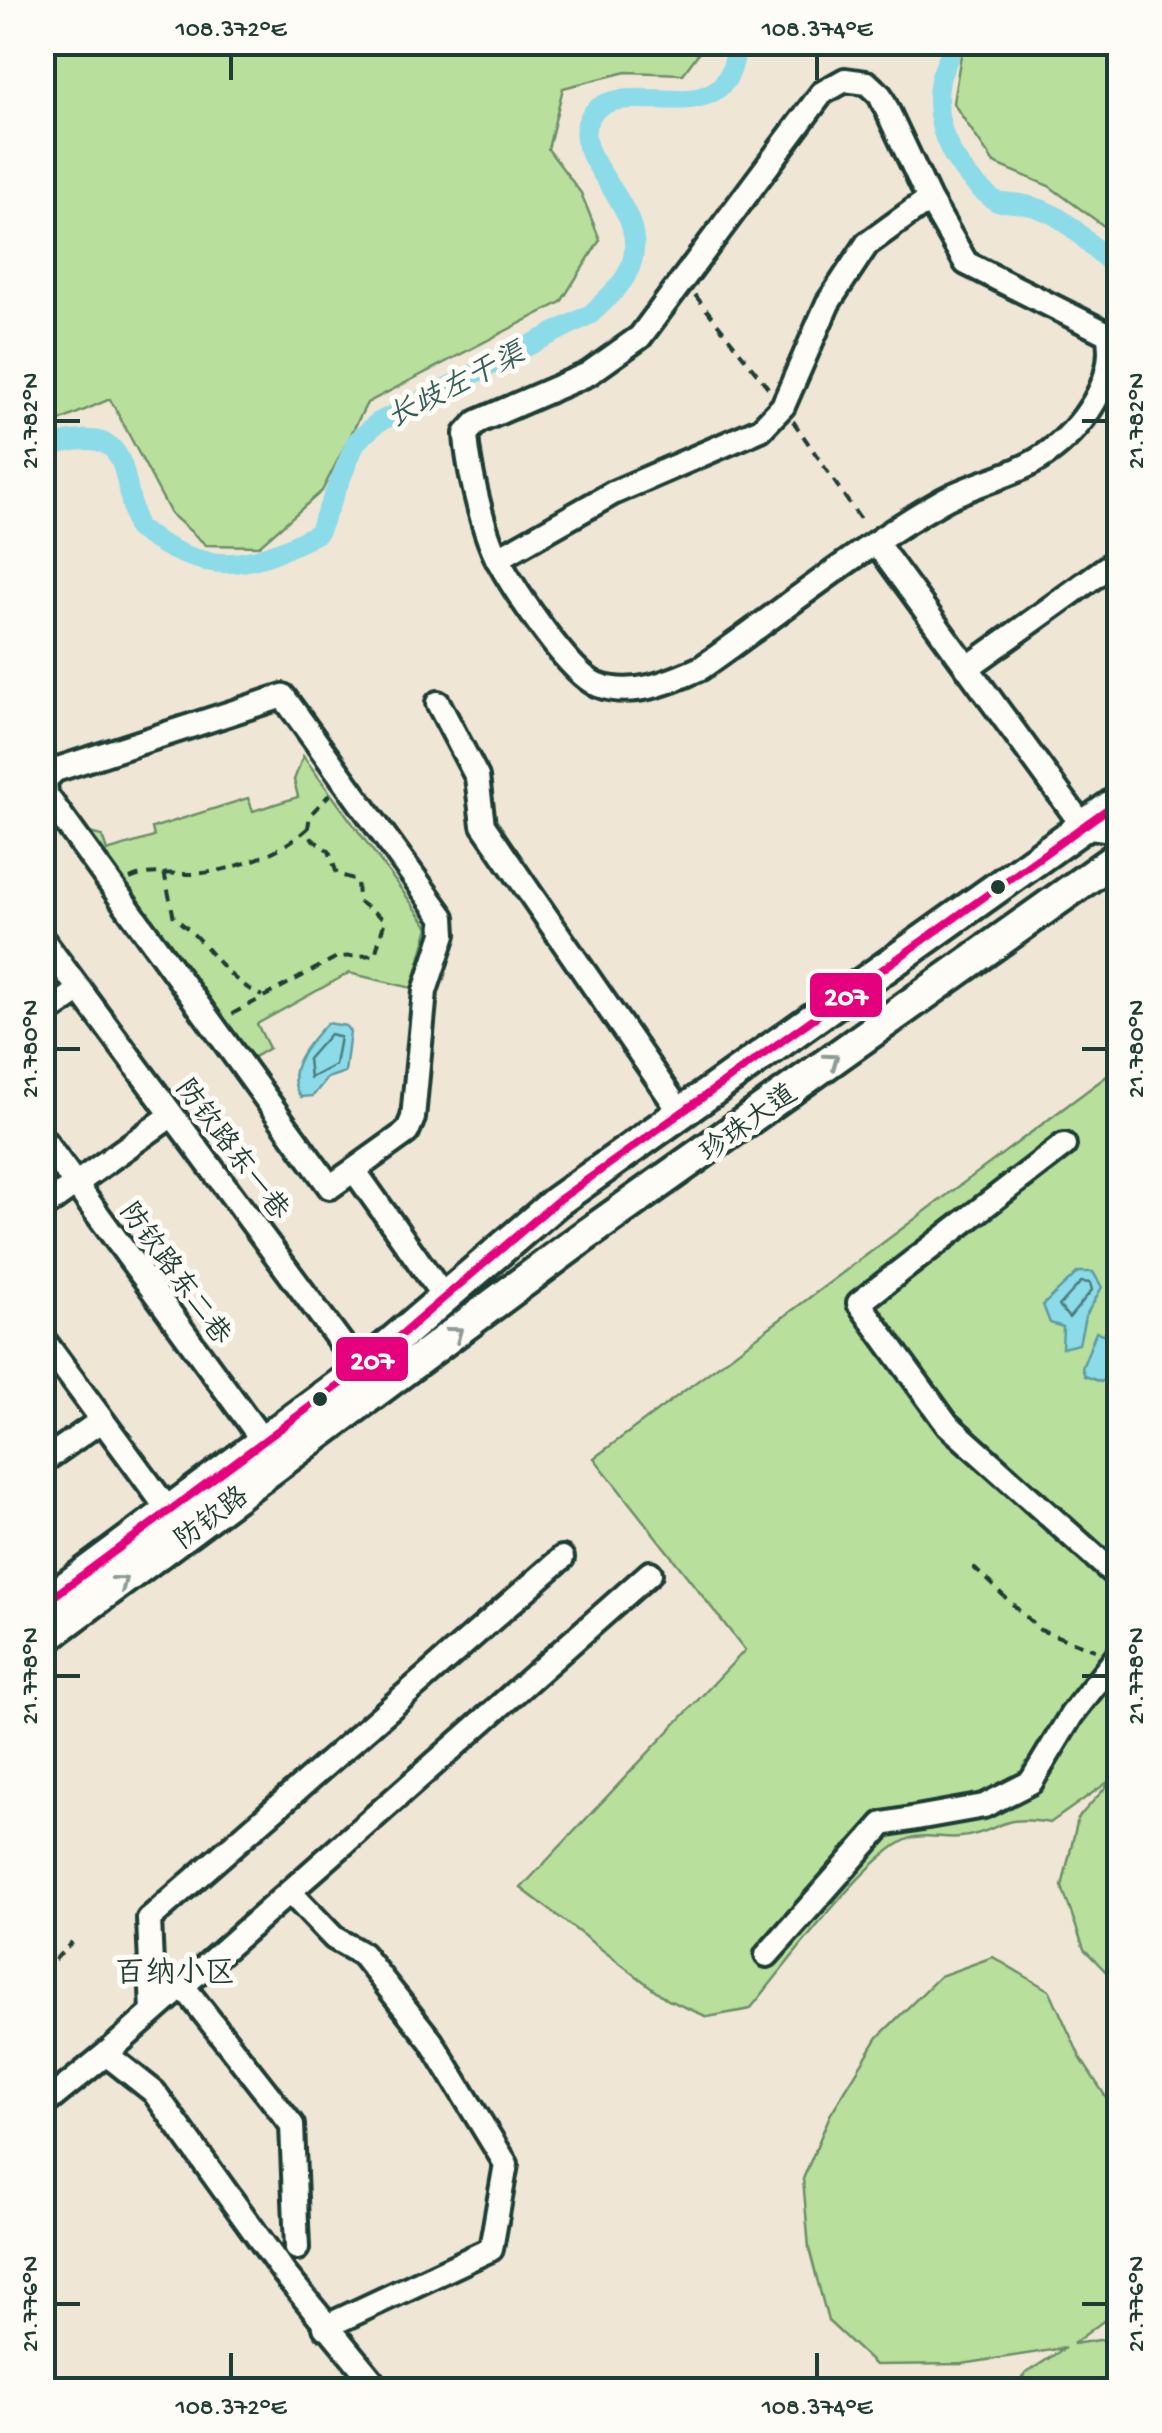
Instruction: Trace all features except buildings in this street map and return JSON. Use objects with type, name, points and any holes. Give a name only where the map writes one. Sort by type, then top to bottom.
[{"type":"main road","name":"珍珠大道","points":[[369,1380],[444,1297],[556,1202],[1120,800]]},
{"type":"main road","name":"珍珠大道","points":[[369,1380],[582,1238],[1120,855]]},
{"type":"main road","name":"防钦路","points":[[42,1604],[263,1441],[369,1380]]},
{"type":"main road","name":"防钦路","points":[[42,1640],[369,1380]]},
{"type":"street","points":[[845,80],[867,83],[880,95],[929,200],[966,264],[1088,320],[1108,334],[1112,353],[1105,383],[1088,409],[1044,456],[942,501],[877,544],[701,668],[667,684],[631,689],[600,686],[578,673],[497,559],[467,454],[466,434],[476,422],[588,374],[640,337],[822,93],[845,80]]},
{"type":"street","points":[[497,559],[612,493],[761,429],[782,406],[828,303],[867,244],[929,200]]},
{"type":"street","points":[[877,544],[1083,826],[1120,831]]},
{"type":"street","points":[[967,668],[1120,558]]},
{"type":"street","points":[[282,696],[346,784],[442,917],[444,934],[425,991],[413,1118],[408,1132],[330,1187],[46,795],[46,780],[55,770],[282,696]]},
{"type":"street","points":[[438,703],[476,777],[483,825],[680,1113]]},
{"type":"street","name":"防钦路东一巷","points":[[42,938],[369,1380]]},
{"type":"street","points":[[42,1016],[80,990]]},
{"type":"street","points":[[42,1208],[172,1115]]},
{"type":"street","name":"防钦路东二巷","points":[[42,1138],[263,1441]]},
{"type":"street","points":[[1064,1146],[859,1303],[947,1424],[1120,1578]]},
{"type":"street","points":[[354,1170],[444,1297]]},
{"type":"street","points":[[42,1338],[168,1511]]},
{"type":"street","points":[[42,1462],[102,1420]]},
{"type":"street","points":[[153,2012],[149,1919],[562,1558]]},
{"type":"street","points":[[42,2106],[184,1986],[650,1574]]},
{"type":"street","points":[[767,1955],[883,1824],[984,1806],[1030,1782],[1113,1652]]},
{"type":"street","points":[[290,1892],[334,1938],[362,1954],[420,2026],[506,2164],[491,2249],[325,2327]]},
{"type":"street","points":[[184,1986],[292,2125],[297,2248]]},
{"type":"street","points":[[106,2054],[154,2092],[325,2327],[380,2390]]},
{"type":"path","points":[[114,890],[144,872],[193,874],[279,850],[308,828],[320,802],[346,784]]},
{"type":"path","points":[[214,1026],[337,957],[375,955],[385,920],[358,901],[357,880],[332,868],[329,851],[312,838],[308,828]]},
{"type":"path","points":[[164,872],[174,918],[189,928],[216,966],[262,996]]},
{"type":"path","points":[[973,1566],[1040,1630],[1067,1642],[1113,1652]]},
{"type":"path","points":[[42,1973],[72,1942]]},
{"type":"green space","points":[[43,42],[706,43],[683,74],[626,72],[563,88],[548,149],[581,193],[600,240],[561,302],[367,403],[322,491],[259,546],[206,545],[171,514],[110,399],[43,428]]},
{"type":"green space","points":[[963,43],[1119,43],[1119,237],[1049,186],[994,163],[953,103]]},
{"type":"green space","points":[[303,756],[429,927],[412,988],[349,973],[257,1024],[269,1048],[247,1061],[85,832],[102,836],[107,851],[154,837],[152,828],[248,798],[253,811],[298,797],[294,780]]},
{"type":"green space","points":[[1119,1067],[1120,1483],[1112,1524],[1120,1528],[1119,1985],[1084,1949],[1062,1887],[1078,1818],[1115,1777],[1050,1823],[1019,1820],[975,1835],[921,1836],[897,1845],[853,1885],[750,2009],[708,2017],[668,2000],[521,1888],[745,1650],[594,1458]]},
{"type":"green space","points":[[993,1957],[1050,1991],[1081,2059],[1119,2117],[1119,2309],[1073,2344],[1119,2337],[1119,2390],[1013,2390],[1026,2373],[1065,2348],[962,2364],[875,2365],[828,2321],[809,2248],[803,2179],[830,2115],[878,2037],[940,1976]]},
{"type":"water","points":[[327,1023],[346,1026],[350,1032],[345,1072],[327,1078],[313,1096],[301,1097],[294,1077],[296,1067]]},
{"type":"water","points":[[1078,1272],[1093,1272],[1102,1287],[1085,1317],[1079,1344],[1062,1348],[1063,1327],[1050,1323],[1043,1305]]},
{"type":"water","points":[[1096,1332],[1117,1338],[1118,1344],[1115,1362],[1101,1382],[1085,1376],[1082,1368]]},
{"type":"waterway","name":"长歧左干渠","points":[[42,448],[71,441],[106,444],[122,466],[137,528],[184,555],[227,563],[248,561],[318,533],[356,442],[377,423],[591,314],[620,285],[634,250],[632,227],[588,149],[585,131],[592,114],[607,103],[627,99],[697,98],[717,90],[730,72],[736,42]]},
{"type":"waterway","name":"长歧左干渠","points":[[953,42],[938,98],[943,133],[959,165],[997,202],[1037,208],[1065,222],[1120,271]]},
{"type":"transit line","name":"207","points":[[42,1605],[361,1369],[556,1202],[1120,800]]},
{"type":"district","name":"百纳小区","points":[[175,1971]]}]
